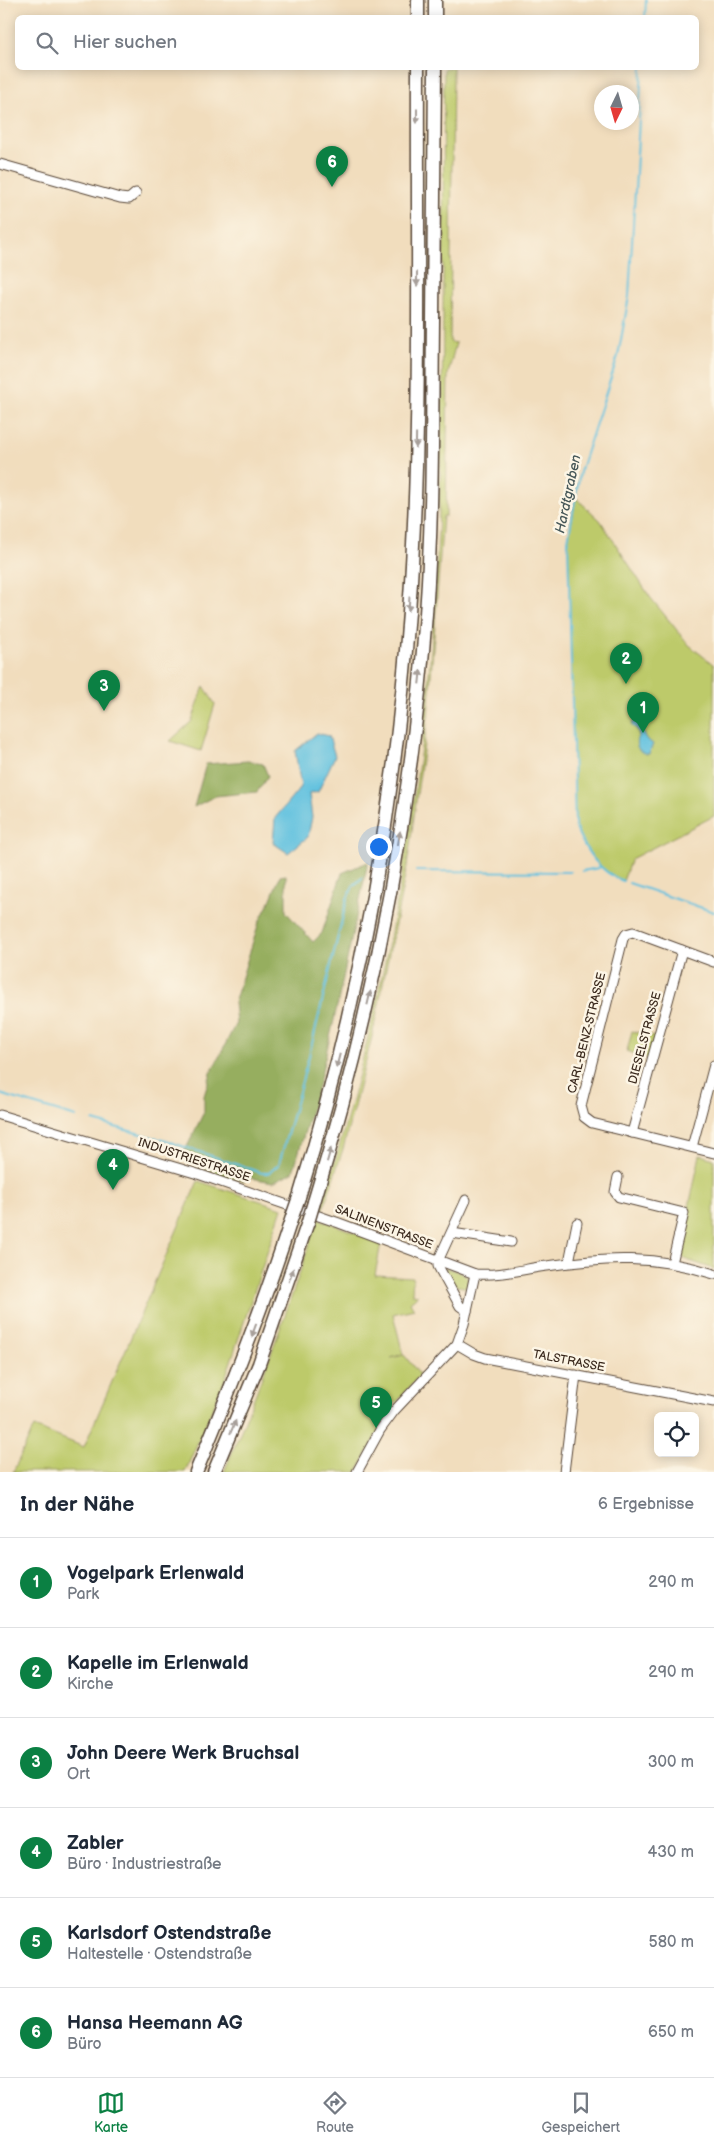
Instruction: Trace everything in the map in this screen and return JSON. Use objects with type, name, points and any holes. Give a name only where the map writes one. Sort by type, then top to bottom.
[{"type":"highway","points":[[418,0],[418,15]]},
{"type":"highway","points":[[435,0],[435,15]]},
{"type":"highway","points":[[196,1472],[241,1364],[268,1292],[319,1132],[348,1017],[384,831],[399,715],[409,614],[415,496],[418,70]]},
{"type":"highway","points":[[214,1472],[265,1347],[314,1202],[352,1068],[375,968],[400,833],[416,716],[426,615],[432,498],[435,70]]},
{"type":"street","points":[[0,164],[120,198],[129,199],[136,193]]},
{"type":"street","name":"CARL-BENZ-STRASSE","points":[[682,950],[632,932],[626,934],[622,939],[581,1106],[584,1117],[592,1123],[714,1153]]},
{"type":"street","points":[[682,950],[714,962]]},
{"type":"street","name":"DIESELSTRASSE","points":[[632,1133],[682,950]]},
{"type":"street","points":[[692,1148],[714,1066]]},
{"type":"street","name":"INDUSTRIESTRASSE","points":[[0,1115],[154,1160],[322,1217]]},
{"type":"street","points":[[618,1177],[615,1192],[619,1197],[684,1213],[672,1263]]},
{"type":"street","name":"SALINENSTRASSE","points":[[438,1261],[466,1200]]},
{"type":"street","name":"SALINENSTRASSE","points":[[322,1217],[475,1274],[496,1275],[569,1262],[626,1258],[672,1263],[714,1274]]},
{"type":"street","points":[[569,1262],[577,1222]]},
{"type":"street","name":"SALINENSTRASSE","points":[[452,1233],[511,1242]]},
{"type":"street","points":[[438,1261],[438,1266],[460,1306],[467,1311]]},
{"type":"street","points":[[357,1472],[376,1436],[394,1411],[457,1344],[475,1274]]},
{"type":"street","name":"TALSTRASSE","points":[[457,1344],[485,1358],[714,1402]]},
{"type":"street","points":[[564,1472],[576,1375]]},
{"type":"green space","points":[[444,70],[453,70],[450,342],[456,343],[448,374],[446,516],[443,516],[428,716],[407,866],[372,1037],[343,1149],[320,1219],[381,1243],[375,1275],[413,1277],[412,1294],[418,1295],[410,1302],[414,1309],[393,1314],[403,1354],[391,1358],[404,1355],[420,1375],[381,1420],[380,1430],[357,1472],[224,1472],[256,1394],[312,1236],[358,1076],[378,995],[395,913],[420,759],[426,705],[438,532],[442,378]]},
{"type":"green space","points":[[576,498],[600,520],[650,597],[689,645],[714,665],[714,816],[631,859],[623,881],[614,877],[593,859],[583,844],[575,826],[568,541]]},
{"type":"green space","points":[[204,686],[215,704],[201,751],[170,741],[192,721]]},
{"type":"green space","points":[[248,761],[263,764],[268,776],[257,792],[215,796],[194,807],[206,764]]},
{"type":"green space","points":[[368,862],[319,1083],[293,1172],[273,1182],[251,1178],[244,1181],[196,1166],[196,1157],[185,1151],[204,1112],[204,1096],[211,1073],[236,1023],[234,1003],[259,922],[280,876],[286,875],[286,912],[313,942],[322,933],[342,873]]},
{"type":"green space","points":[[632,1031],[655,1037],[649,1059],[627,1051]]},
{"type":"green space","points":[[700,1155],[714,1159],[714,1269],[687,1260],[679,1254]]},
{"type":"green space","points":[[198,1181],[282,1208],[224,1382],[185,1472],[13,1472],[34,1427],[84,1447]]},
{"type":"green space","points":[[444,1267],[462,1273],[468,1279],[469,1288],[452,1285]]},
{"type":"water","points":[[638,721],[645,738],[653,744],[649,754],[639,750],[637,745],[636,741],[639,735],[637,729],[632,726],[633,722]]},
{"type":"water","points":[[317,733],[329,736],[335,756],[318,792],[309,794],[312,817],[308,837],[288,853],[273,843],[275,818],[301,787],[295,751]]},
{"type":"waterway","name":"Hardtgraben","points":[[645,15],[646,0]]},
{"type":"waterway","name":"Hardtgraben","points":[[623,881],[599,866],[583,843],[575,826],[568,541],[580,472],[618,356],[629,296],[642,70]]},
{"type":"waterway","points":[[582,871],[599,868]]},
{"type":"waterway","points":[[416,871],[570,872]]},
{"type":"waterway","points":[[93,1121],[170,1142],[262,1173],[269,1173],[279,1164],[309,1056],[347,899],[353,886],[362,878]]},
{"type":"waterway","name":"Hardtgraben","points":[[629,883],[714,912]]},
{"type":"waterway","points":[[0,1094],[76,1117]]},
{"type":"place","name":"Hansa Heemann AG","points":[[332,187]]},
{"type":"place","name":"Kapelle im Erlenwald","points":[[626,684]]},
{"type":"place","name":"John Deere Werk Bruchsal","points":[[104,711]]},
{"type":"place","name":"Vogelpark Erlenwald","points":[[643,733]]},
{"type":"place","name":"Zabler","points":[[113,1190]]},
{"type":"place","name":"Karlsdorf Ostendstraße","points":[[376,1428]]}]
